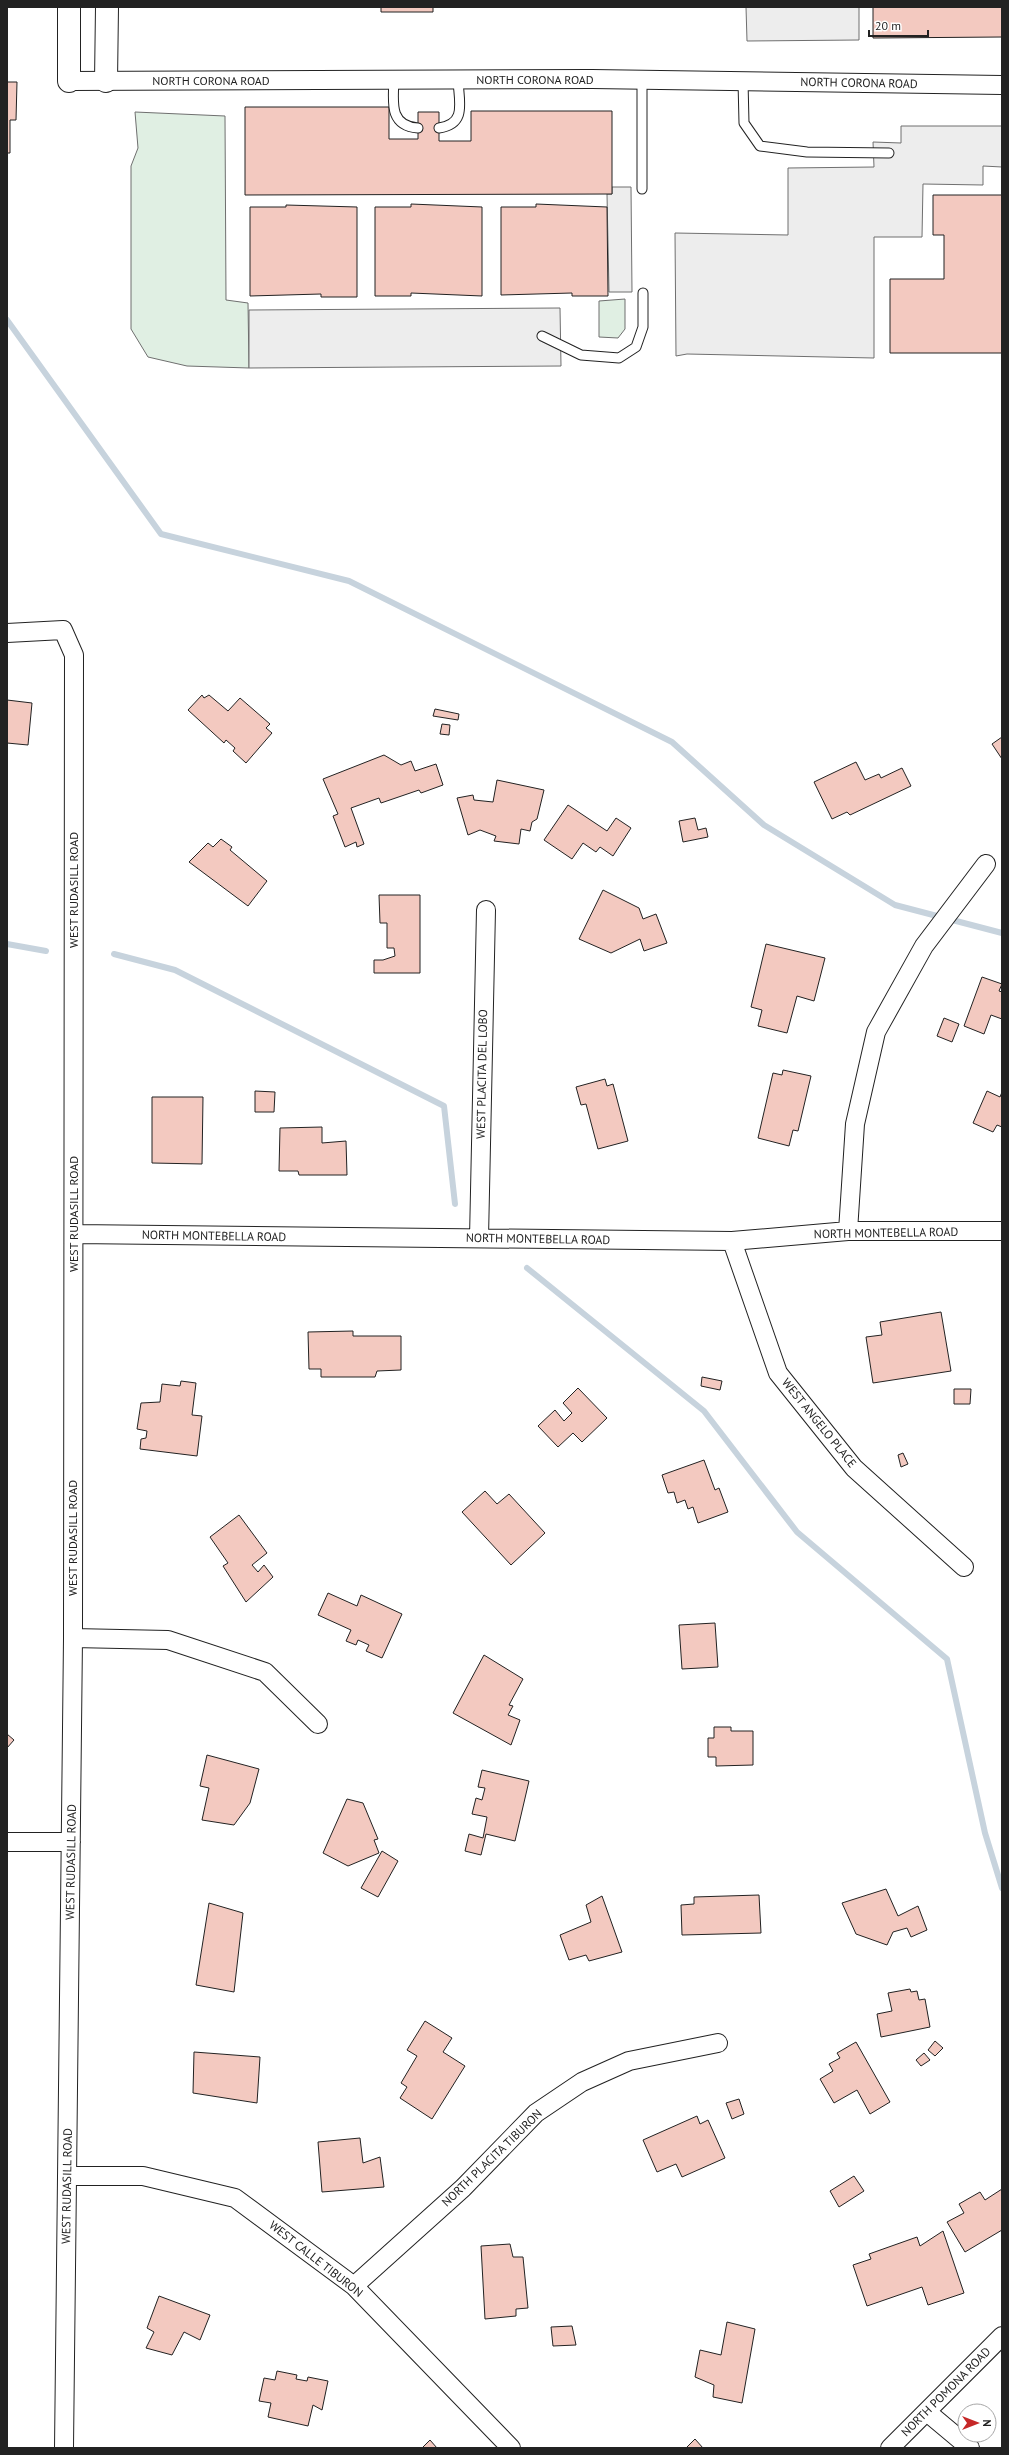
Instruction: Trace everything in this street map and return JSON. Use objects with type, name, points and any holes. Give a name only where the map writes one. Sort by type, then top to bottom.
[{"type":"street","points":[[69,7],[69,81]]},
{"type":"street","points":[[106,7],[106,81]]},
{"type":"street","name":"NORTH CORONA ROAD","points":[[69,81],[642,80],[1002,85]]},
{"type":"street","name":"WEST RUDASILL ROAD","points":[[7,633],[63,630],[74,655],[73,1638],[64,2448]]},
{"type":"street","points":[[848,1231],[854,1124],[876,1032],[924,946],[986,864]]},
{"type":"street","name":"WEST PLACITA DEL LOBO","points":[[479,1238],[486,910]]},
{"type":"street","name":"NORTH MONTEBELLA ROAD","points":[[74,1234],[732,1241],[848,1231],[1002,1231]]},
{"type":"street","name":"WEST ANGELO PLACE","points":[[732,1241],[778,1373],[854,1468],[964,1566]]},
{"type":"street","points":[[73,1638],[168,1640],[265,1672],[318,1724]]},
{"type":"street","points":[[7,1842],[71,1842]]},
{"type":"street","name":"NORTH PLACITA TIBURON","points":[[354,2286],[463,2188],[536,2113],[582,2082],[628,2061],[718,2043]]},
{"type":"street","name":"WEST CALLE TIBURON","points":[[67,2176],[143,2176],[235,2198],[354,2286],[511,2448]]},
{"type":"street","name":"NORTH POMONA ROAD","points":[[890,2448],[928,2412],[1002,2336]]},
{"type":"street","points":[[928,2412],[970,2448]]},
{"type":"lane","points":[[394,80],[393,104],[397,118],[408,128],[418,128]]},
{"type":"lane","points":[[439,128],[450,126],[457,121],[460,112],[458,80]]},
{"type":"lane","points":[[642,80],[642,189]]},
{"type":"lane","points":[[743,81],[744,123],[760,146],[807,152],[889,153]]},
{"type":"lane","points":[[542,336],[581,355],[619,358],[636,347],[642,327],[642,293]]},
{"type":"green space","points":[[135,112],[225,116],[226,300],[248,303],[249,368],[187,366],[148,357],[131,329],[131,166],[138,148]]},
{"type":"green space","points":[[625,299],[625,329],[618,338],[599,337],[599,301]]},
{"type":"shaded area","points":[[746,7],[859,7],[859,40],[747,41]]},
{"type":"shaded area","points":[[901,126],[1002,126],[1002,167],[983,166],[983,185],[923,184],[922,237],[874,237],[874,358],[687,354],[676,356],[675,233],[788,235],[788,168],[874,167],[873,142],[901,143]]},
{"type":"shaded area","points":[[612,187],[631,187],[632,292],[609,292],[607,194],[612,194]]},
{"type":"shaded area","points":[[560,308],[561,366],[249,368],[249,310]]},
{"type":"building","points":[[381,7],[433,7],[433,12],[381,12]]},
{"type":"building","points":[[873,7],[1002,7],[1002,37],[873,38]]},
{"type":"building","points":[[7,82],[17,82],[16,120],[10,120],[10,153],[7,153]]},
{"type":"building","points":[[245,107],[389,107],[389,139],[418,139],[418,112],[439,112],[439,141],[471,141],[471,111],[612,111],[612,194],[245,195]]},
{"type":"building","points":[[933,195],[1002,195],[1002,353],[890,353],[890,279],[944,279],[944,235],[933,235]]},
{"type":"building","points":[[411,204],[482,207],[482,296],[411,293],[411,296],[375,296],[375,207],[411,207]]},
{"type":"building","points":[[536,204],[607,207],[608,296],[572,296],[572,293],[501,295],[501,207],[536,207]]},
{"type":"building","points":[[286,205],[357,207],[357,297],[321,297],[321,294],[250,296],[250,207],[286,207]]},
{"type":"building","points":[[202,695],[204,698],[209,695],[228,711],[240,698],[270,724],[266,728],[272,733],[246,763],[233,751],[235,748],[226,740],[224,743],[188,710]]},
{"type":"building","points":[[7,700],[32,703],[28,745],[7,743]]},
{"type":"building","points":[[435,709],[459,714],[458,720],[433,716]]},
{"type":"building","points":[[442,724],[450,725],[449,735],[440,734]]},
{"type":"building","points":[[1002,737],[1002,759],[992,744]]},
{"type":"building","points":[[384,755],[401,765],[411,761],[415,771],[436,764],[443,785],[421,793],[419,790],[381,803],[379,798],[351,808],[364,844],[357,847],[356,842],[345,847],[333,816],[338,814],[323,779]]},
{"type":"building","points":[[856,762],[865,780],[879,774],[881,778],[902,768],[911,786],[850,815],[847,812],[832,819],[814,782]]},
{"type":"building","points":[[497,780],[544,790],[537,819],[532,822],[530,831],[521,829],[519,844],[494,841],[496,836],[480,830],[468,835],[457,798],[473,795],[474,800],[493,802]]},
{"type":"building","points":[[568,805],[607,831],[616,818],[631,828],[613,856],[600,847],[596,852],[583,843],[572,859],[544,840]]},
{"type":"building","points":[[695,818],[698,830],[706,828],[708,837],[683,842],[679,821]]},
{"type":"building","points":[[221,839],[232,847],[230,850],[267,881],[248,906],[189,862],[208,843],[213,847]]},
{"type":"building","points":[[603,890],[639,908],[643,919],[656,914],[667,943],[644,951],[640,939],[611,953],[579,939]]},
{"type":"building","points":[[379,895],[420,895],[420,973],[374,973],[374,960],[383,960],[395,956],[394,948],[387,948],[387,923],[380,923]]},
{"type":"building","points":[[766,944],[825,958],[814,1001],[797,996],[787,1033],[758,1026],[762,1010],[751,1007]]},
{"type":"building","points":[[982,977],[1002,984],[999,991],[1002,992],[1002,1019],[991,1015],[984,1034],[964,1026]]},
{"type":"building","points":[[944,1018],[959,1024],[952,1042],[937,1036]]},
{"type":"building","points":[[783,1070],[811,1076],[798,1131],[793,1130],[789,1146],[758,1138],[773,1073],[782,1075]]},
{"type":"building","points":[[605,1079],[607,1086],[613,1084],[628,1141],[598,1149],[586,1104],[581,1105],[576,1087]]},
{"type":"building","points":[[255,1091],[275,1092],[274,1112],[255,1112]]},
{"type":"building","points":[[987,1091],[1000,1097],[1002,1092],[1002,1127],[997,1125],[993,1132],[973,1123]]},
{"type":"building","points":[[152,1097],[203,1097],[202,1164],[152,1163]]},
{"type":"building","points":[[322,1127],[322,1143],[346,1141],[347,1175],[299,1175],[298,1171],[279,1171],[280,1128]]},
{"type":"building","points":[[941,1312],[951,1371],[873,1383],[866,1337],[882,1335],[880,1322]]},
{"type":"building","points":[[353,1331],[353,1336],[401,1336],[401,1370],[377,1371],[375,1377],[321,1377],[321,1369],[309,1369],[308,1332]]},
{"type":"building","points":[[702,1377],[722,1381],[720,1390],[701,1386]]},
{"type":"building","points":[[181,1381],[196,1383],[192,1415],[202,1416],[197,1456],[140,1449],[141,1439],[146,1438],[147,1431],[137,1429],[141,1403],[160,1402],[162,1384],[180,1386]]},
{"type":"building","points":[[578,1388],[607,1418],[582,1442],[573,1433],[558,1447],[538,1426],[555,1410],[564,1421],[572,1413],[563,1403]]},
{"type":"building","points":[[954,1389],[971,1389],[970,1404],[954,1404]]},
{"type":"building","points":[[903,1453],[908,1464],[901,1467],[898,1455]]},
{"type":"building","points":[[704,1460],[715,1490],[719,1488],[728,1512],[698,1523],[693,1507],[688,1509],[685,1500],[677,1503],[674,1492],[668,1493],[662,1475]]},
{"type":"building","points":[[485,1491],[497,1504],[509,1494],[545,1533],[511,1565],[462,1512]]},
{"type":"building","points":[[239,1515],[267,1553],[252,1565],[258,1572],[264,1565],[273,1577],[246,1602],[223,1566],[228,1563],[210,1537]]},
{"type":"building","points":[[328,1593],[357,1606],[361,1595],[402,1614],[382,1658],[366,1651],[369,1645],[358,1640],[356,1645],[346,1641],[351,1630],[318,1615]]},
{"type":"building","points":[[715,1623],[718,1667],[682,1669],[679,1625]]},
{"type":"building","points":[[484,1655],[523,1679],[509,1705],[513,1706],[508,1715],[520,1720],[511,1745],[453,1713]]},
{"type":"building","points":[[714,1727],[731,1727],[731,1731],[753,1731],[753,1765],[716,1766],[716,1757],[708,1757],[708,1738],[714,1738]]},
{"type":"building","points":[[7,1734],[14,1740],[7,1748]]},
{"type":"building","points":[[207,1755],[259,1769],[250,1803],[234,1825],[202,1820],[209,1788],[200,1786]]},
{"type":"building","points":[[482,1770],[529,1781],[515,1841],[486,1834],[481,1855],[465,1851],[469,1834],[483,1838],[487,1817],[472,1814],[476,1798],[482,1800],[485,1788],[478,1787]]},
{"type":"building","points":[[347,1799],[363,1803],[378,1839],[374,1840],[379,1853],[348,1866],[323,1853]]},
{"type":"building","points":[[382,1851],[398,1861],[378,1897],[361,1888]]},
{"type":"building","points":[[886,1889],[898,1916],[918,1906],[927,1930],[911,1937],[907,1928],[893,1932],[887,1945],[856,1934],[842,1903]]},
{"type":"building","points":[[759,1895],[761,1933],[682,1935],[681,1905],[694,1904],[694,1897]]},
{"type":"building","points":[[602,1896],[622,1952],[589,1961],[586,1955],[569,1960],[560,1935],[591,1922],[586,1905]]},
{"type":"building","points":[[209,1903],[243,1913],[234,1992],[196,1985]]},
{"type":"building","points":[[910,1989],[911,1992],[917,1991],[919,2000],[925,1999],[930,2027],[881,2037],[877,2014],[892,2011],[888,1993]]},
{"type":"building","points":[[425,2021],[452,2038],[443,2052],[465,2066],[432,2119],[400,2098],[407,2087],[401,2083],[417,2056],[407,2050]]},
{"type":"building","points":[[935,2041],[943,2048],[935,2056],[928,2050]]},
{"type":"building","points":[[856,2042],[890,2102],[870,2114],[857,2090],[834,2103],[820,2079],[833,2071],[829,2064],[840,2058],[837,2053]]},
{"type":"building","points":[[194,2052],[260,2057],[257,2103],[193,2093]]},
{"type":"building","points":[[924,2053],[930,2060],[921,2066],[916,2060]]},
{"type":"building","points":[[739,2099],[744,2114],[732,2119],[726,2103]]},
{"type":"building","points":[[697,2116],[700,2124],[708,2120],[725,2158],[682,2177],[676,2164],[657,2172],[643,2140]]},
{"type":"building","points":[[360,2138],[363,2163],[380,2157],[384,2187],[322,2192],[318,2142]]},
{"type":"building","points":[[854,2176],[864,2191],[839,2207],[830,2191]]},
{"type":"building","points":[[1002,2189],[1002,2230],[965,2252],[947,2222],[964,2213],[959,2204],[980,2192],[985,2200]]},
{"type":"building","points":[[943,2231],[964,2293],[928,2305],[922,2287],[867,2306],[853,2265],[871,2259],[869,2254],[917,2237],[920,2246]]},
{"type":"building","points":[[510,2244],[513,2257],[523,2257],[528,2308],[516,2309],[516,2316],[485,2319],[481,2246]]},
{"type":"building","points":[[159,2296],[210,2315],[200,2340],[184,2332],[172,2355],[146,2348],[154,2332],[147,2328]]},
{"type":"building","points":[[727,2322],[755,2329],[742,2403],[713,2397],[714,2385],[695,2377],[700,2350],[721,2355]]},
{"type":"building","points":[[572,2326],[576,2345],[553,2346],[551,2327]]},
{"type":"building","points":[[277,2371],[297,2375],[296,2379],[307,2381],[308,2377],[328,2381],[322,2410],[313,2405],[308,2426],[268,2417],[271,2403],[259,2401],[264,2378],[275,2380]]},
{"type":"building","points":[[695,2439],[703,2448],[686,2448]]},
{"type":"building","points":[[430,2440],[437,2448],[422,2448]]},
{"type":"waterway","points":[[7,320],[161,534],[349,581],[672,742],[764,825],[895,905],[1002,933]]},
{"type":"waterway","points":[[7,944],[46,951]]},
{"type":"waterway","points":[[114,954],[175,970],[444,1106],[455,1204]]},
{"type":"waterway","points":[[527,1268],[704,1411],[797,1532],[947,1659],[985,1833],[1002,1888]]}]
